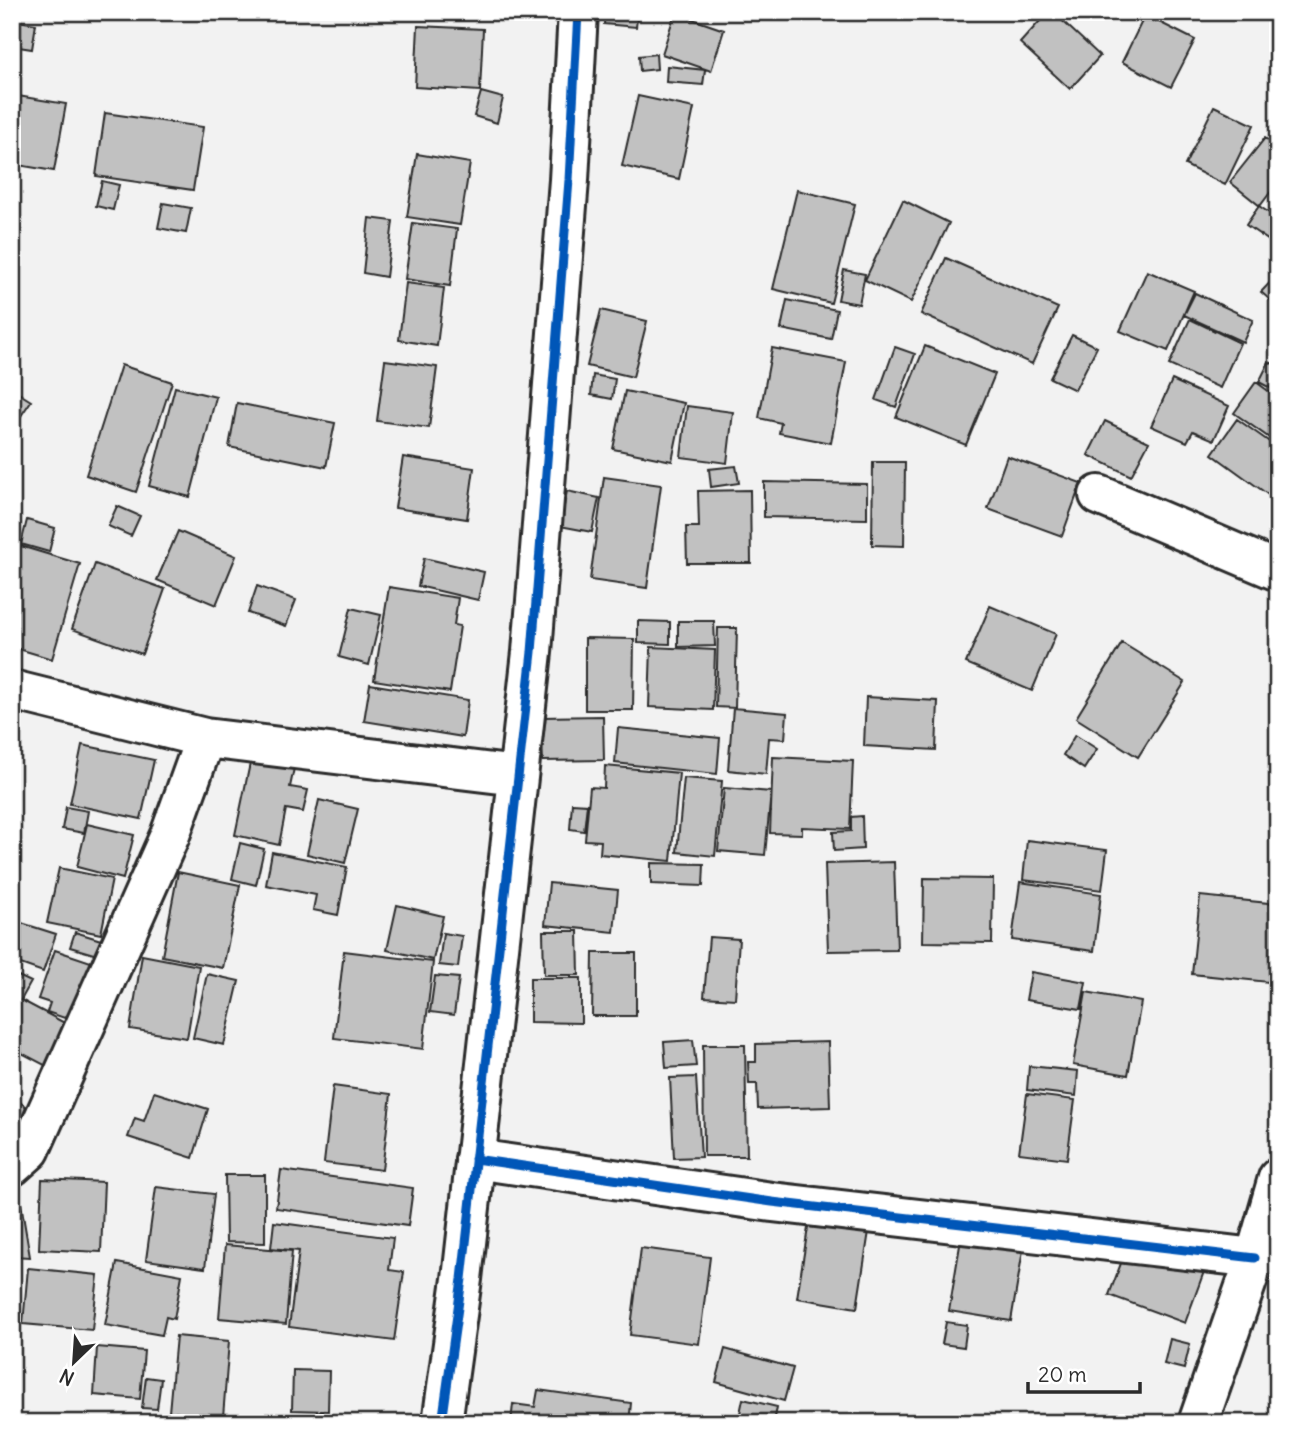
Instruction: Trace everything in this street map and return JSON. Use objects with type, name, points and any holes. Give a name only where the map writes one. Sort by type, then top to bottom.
[{"type":"street","points":[[442,1423],[475,1159],[532,652],[569,180],[578,12]]},
{"type":"street","points":[[1099,495],[1278,571]]},
{"type":"street","points":[[12,690],[205,738],[517,776]]},
{"type":"street","points":[[12,1166],[30,1150],[170,835],[205,738]]},
{"type":"street","points":[[475,1159],[786,1203],[1255,1258]]},
{"type":"street","points":[[1198,1423],[1255,1258],[1278,1178]]},
{"type":"building","points":[[605,12],[638,12],[636,27],[604,24]]},
{"type":"building","points":[[1048,12],[1053,12],[1100,56],[1070,89],[1020,43]]},
{"type":"building","points":[[675,13],[724,30],[711,71],[662,54]]},
{"type":"building","points":[[1145,15],[1195,40],[1171,87],[1122,62]]},
{"type":"building","points":[[12,20],[36,24],[32,49],[12,46]]},
{"type":"building","points":[[418,26],[483,29],[480,91],[415,87]]},
{"type":"building","points":[[656,54],[657,69],[640,71],[639,56]]},
{"type":"building","points":[[667,66],[705,70],[703,85],[666,82]]},
{"type":"building","points":[[481,92],[503,98],[497,123],[474,116]]},
{"type":"building","points":[[12,95],[66,104],[54,171],[12,164]]},
{"type":"building","points":[[638,96],[694,108],[679,179],[622,166]]},
{"type":"building","points":[[1214,106],[1254,125],[1225,185],[1185,165]]},
{"type":"building","points":[[105,113],[203,127],[193,190],[96,176]]},
{"type":"building","points":[[1265,138],[1278,148],[1278,182],[1260,206],[1230,182]]},
{"type":"building","points":[[417,154],[470,163],[460,225],[407,217]]},
{"type":"building","points":[[102,181],[119,185],[113,210],[96,206]]},
{"type":"building","points":[[797,190],[855,204],[831,303],[773,289]]},
{"type":"building","points":[[903,200],[949,223],[911,302],[865,280]]},
{"type":"building","points":[[163,203],[191,208],[186,233],[158,228]]},
{"type":"building","points":[[1259,206],[1278,219],[1278,247],[1246,225]]},
{"type":"building","points":[[369,218],[393,221],[386,277],[363,273]]},
{"type":"building","points":[[413,223],[457,229],[450,286],[405,279]]},
{"type":"building","points":[[946,258],[1058,308],[1032,364],[921,314]]},
{"type":"building","points":[[844,270],[865,274],[859,304],[838,300]]},
{"type":"building","points":[[1147,271],[1194,291],[1168,351],[1120,331]]},
{"type":"building","points":[[1278,274],[1278,307],[1261,292]]},
{"type":"building","points":[[406,283],[444,288],[437,346],[399,340]]},
{"type":"building","points":[[1195,293],[1253,320],[1243,342],[1184,315]]},
{"type":"building","points":[[787,300],[837,310],[831,339],[781,329]]},
{"type":"building","points":[[601,310],[647,321],[633,377],[587,366]]},
{"type":"building","points":[[1190,319],[1240,343],[1220,388],[1169,365]]},
{"type":"building","points":[[1072,335],[1097,347],[1075,390],[1050,378]]},
{"type":"building","points":[[925,346],[995,374],[966,445],[896,417]]},
{"type":"building","points":[[895,347],[915,354],[896,407],[876,400]]},
{"type":"building","points":[[772,348],[846,362],[831,443],[779,433],[781,423],[759,418]]},
{"type":"building","points":[[385,360],[437,367],[429,428],[377,421]]},
{"type":"building","points":[[1269,362],[1278,366],[1278,392],[1259,382]]},
{"type":"building","points":[[121,365],[172,382],[136,492],[86,475]]},
{"type":"building","points":[[593,375],[615,379],[612,399],[591,395]]},
{"type":"building","points":[[1172,380],[1229,406],[1214,440],[1193,431],[1187,442],[1151,426]]},
{"type":"building","points":[[1256,382],[1278,398],[1278,444],[1234,413]]},
{"type":"building","points":[[175,387],[216,397],[190,497],[149,486]]},
{"type":"building","points":[[12,389],[31,401],[12,429]]},
{"type":"building","points":[[625,391],[684,403],[672,461],[613,449]]},
{"type":"building","points":[[237,403],[335,423],[326,467],[229,447]]},
{"type":"building","points":[[687,406],[733,412],[727,463],[681,457]]},
{"type":"building","points":[[1237,419],[1278,448],[1278,494],[1274,499],[1212,454]]},
{"type":"building","points":[[1105,421],[1149,442],[1131,476],[1088,455]]},
{"type":"building","points":[[1007,456],[1081,483],[1062,536],[988,509]]},
{"type":"building","points":[[403,457],[474,468],[467,519],[395,508]]},
{"type":"building","points":[[873,462],[905,462],[904,546],[872,545]]},
{"type":"building","points":[[736,466],[739,483],[711,487],[709,469]]},
{"type":"building","points":[[604,477],[661,485],[647,588],[590,580]]},
{"type":"building","points":[[764,482],[867,484],[867,519],[764,517]]},
{"type":"building","points":[[750,490],[751,563],[687,563],[686,527],[699,527],[698,491]]},
{"type":"building","points":[[567,491],[599,498],[592,532],[560,526]]},
{"type":"building","points":[[117,506],[140,516],[131,536],[108,526]]},
{"type":"building","points":[[27,520],[55,528],[49,552],[21,544]]},
{"type":"building","points":[[178,531],[236,556],[216,605],[157,580]]},
{"type":"building","points":[[17,545],[80,564],[52,659],[12,647],[12,562]]},
{"type":"building","points":[[424,558],[484,572],[478,600],[418,586]]},
{"type":"building","points":[[95,564],[165,589],[142,654],[72,629]]},
{"type":"building","points":[[257,586],[296,600],[286,626],[248,613]]},
{"type":"building","points":[[389,587],[458,598],[454,625],[460,626],[450,692],[374,680]]},
{"type":"building","points":[[990,606],[1056,634],[1032,691],[966,663]]},
{"type":"building","points":[[351,608],[381,615],[369,665],[339,657]]},
{"type":"building","points":[[638,621],[670,622],[670,644],[638,643]]},
{"type":"building","points":[[678,621],[714,621],[715,646],[678,647]]},
{"type":"building","points":[[718,628],[737,628],[735,708],[716,707]]},
{"type":"building","points":[[585,638],[634,639],[633,710],[585,710]]},
{"type":"building","points":[[1122,643],[1185,682],[1138,757],[1076,718]]},
{"type":"building","points":[[651,647],[715,650],[713,710],[649,707]]},
{"type":"building","points":[[370,684],[468,700],[463,737],[364,721]]},
{"type":"building","points":[[866,697],[938,701],[936,750],[864,746]]},
{"type":"building","points":[[733,708],[787,713],[785,739],[769,738],[766,774],[728,770]]},
{"type":"building","points":[[603,716],[604,760],[543,761],[541,717]]},
{"type":"building","points":[[618,728],[720,738],[717,774],[615,763]]},
{"type":"building","points":[[1075,735],[1097,749],[1084,769],[1063,755]]},
{"type":"building","points":[[82,745],[154,760],[141,819],[70,804]]},
{"type":"building","points":[[253,749],[296,759],[290,787],[308,790],[303,812],[286,809],[279,845],[235,835]]},
{"type":"building","points":[[773,757],[853,761],[850,829],[802,827],[802,834],[770,833]]},
{"type":"building","points":[[605,766],[679,773],[671,861],[600,854],[601,841],[585,840],[590,787],[604,788]]},
{"type":"building","points":[[684,778],[722,781],[715,856],[677,852]]},
{"type":"building","points":[[724,788],[771,792],[765,855],[718,851]]},
{"type":"building","points":[[319,800],[358,809],[345,863],[307,854]]},
{"type":"building","points":[[572,803],[587,804],[584,831],[570,829]]},
{"type":"building","points":[[66,807],[88,811],[84,833],[62,829]]},
{"type":"building","points":[[862,816],[863,849],[834,851],[833,832],[851,831],[851,817]]},
{"type":"building","points":[[87,824],[134,835],[123,879],[77,867]]},
{"type":"building","points":[[1027,840],[1107,850],[1102,890],[1023,880]]},
{"type":"building","points":[[240,843],[264,849],[256,885],[232,879]]},
{"type":"building","points":[[272,852],[347,867],[338,915],[313,910],[316,895],[266,885]]},
{"type":"building","points":[[894,862],[897,950],[828,951],[825,864]]},
{"type":"building","points":[[651,863],[704,864],[703,886],[651,884]]},
{"type":"building","points":[[59,868],[112,879],[101,934],[47,923]]},
{"type":"building","points":[[178,872],[240,885],[223,968],[162,956]]},
{"type":"building","points":[[924,878],[993,879],[992,943],[923,942]]},
{"type":"building","points":[[1020,882],[1101,894],[1094,951],[1012,940]]},
{"type":"building","points":[[549,883],[618,890],[614,932],[545,925]]},
{"type":"building","points":[[1200,896],[1278,904],[1278,983],[1192,974]]},
{"type":"building","points":[[397,905],[443,916],[433,960],[387,950]]},
{"type":"building","points":[[12,920],[56,934],[43,972],[12,961]]},
{"type":"building","points":[[543,931],[578,931],[579,975],[544,975]]},
{"type":"building","points":[[75,932],[101,940],[97,955],[70,947]]},
{"type":"building","points":[[443,933],[462,936],[458,967],[439,965]]},
{"type":"building","points":[[709,937],[739,939],[735,999],[704,997]]},
{"type":"building","points":[[55,950],[103,966],[82,1024],[47,1012],[50,1003],[38,999]]},
{"type":"building","points":[[344,951],[433,962],[423,1049],[334,1038]]},
{"type":"building","points":[[593,953],[636,953],[636,1016],[592,1016]]},
{"type":"building","points":[[142,955],[199,966],[187,1038],[130,1029]]},
{"type":"building","points":[[1031,972],[1086,982],[1081,1009],[1026,1000]]},
{"type":"building","points":[[12,973],[31,982],[21,1000],[76,1029],[54,1070],[12,1048]]},
{"type":"building","points":[[207,974],[239,981],[224,1045],[193,1038]]},
{"type":"building","points":[[435,976],[459,978],[454,1015],[430,1012]]},
{"type":"building","points":[[530,978],[581,978],[581,1023],[530,1022]]},
{"type":"building","points":[[1086,992],[1141,1002],[1128,1075],[1073,1065]]},
{"type":"building","points":[[693,1040],[696,1066],[666,1068],[664,1042]]},
{"type":"building","points":[[828,1042],[830,1107],[758,1109],[757,1084],[749,1084],[748,1062],[756,1062],[756,1044]]},
{"type":"building","points":[[703,1045],[745,1045],[747,1156],[704,1156]]},
{"type":"building","points":[[1029,1066],[1078,1071],[1076,1096],[1027,1090]]},
{"type":"building","points":[[696,1077],[701,1157],[674,1158],[670,1078]]},
{"type":"building","points":[[333,1086],[391,1094],[382,1170],[324,1163]]},
{"type":"building","points":[[154,1092],[208,1109],[193,1158],[128,1137],[135,1118],[144,1121]]},
{"type":"building","points":[[1027,1094],[1075,1100],[1067,1159],[1019,1153]]},
{"type":"building","points":[[12,1096],[34,1113],[12,1142]]},
{"type":"building","points":[[281,1170],[413,1188],[408,1226],[276,1208]]},
{"type":"building","points":[[225,1175],[265,1175],[265,1243],[226,1242]]},
{"type":"building","points":[[42,1179],[104,1182],[101,1252],[39,1249]]},
{"type":"building","points":[[18,1185],[30,1257],[12,1256],[12,1189]]},
{"type":"building","points":[[156,1187],[214,1194],[205,1268],[146,1260]]},
{"type":"building","points":[[810,1215],[870,1225],[857,1308],[797,1298]]},
{"type":"building","points":[[274,1222],[393,1238],[389,1270],[404,1272],[394,1341],[289,1327],[299,1251],[271,1248]]},
{"type":"building","points":[[1134,1229],[1209,1258],[1185,1323],[1109,1295]]},
{"type":"building","points":[[961,1239],[1023,1250],[1011,1321],[949,1311]]},
{"type":"building","points":[[225,1245],[292,1251],[286,1324],[219,1318]]},
{"type":"building","points":[[641,1248],[710,1257],[699,1344],[630,1335]]},
{"type":"building","points":[[117,1263],[182,1275],[174,1319],[166,1317],[162,1335],[105,1325]]},
{"type":"building","points":[[28,1268],[98,1275],[92,1330],[23,1324]]},
{"type":"building","points":[[946,1322],[967,1325],[964,1347],[942,1344]]},
{"type":"building","points":[[176,1336],[229,1341],[223,1417],[169,1412]]},
{"type":"building","points":[[1170,1339],[1190,1344],[1184,1369],[1164,1364]]},
{"type":"building","points":[[97,1347],[144,1351],[140,1399],[94,1395]]},
{"type":"building","points":[[725,1349],[793,1368],[784,1401],[716,1382]]},
{"type":"building","points":[[293,1370],[329,1371],[328,1411],[292,1410]]},
{"type":"building","points":[[146,1377],[161,1379],[157,1409],[142,1408]]},
{"type":"building","points":[[538,1390],[631,1403],[629,1423],[511,1423],[513,1404],[535,1407]]},
{"type":"building","points":[[743,1399],[777,1407],[774,1423],[738,1423]]},
{"type":"cycle path","points":[[442,1423],[462,1279],[532,652],[569,180],[578,12]]},
{"type":"cycle path","points":[[475,1159],[772,1202],[1255,1258]]}]
